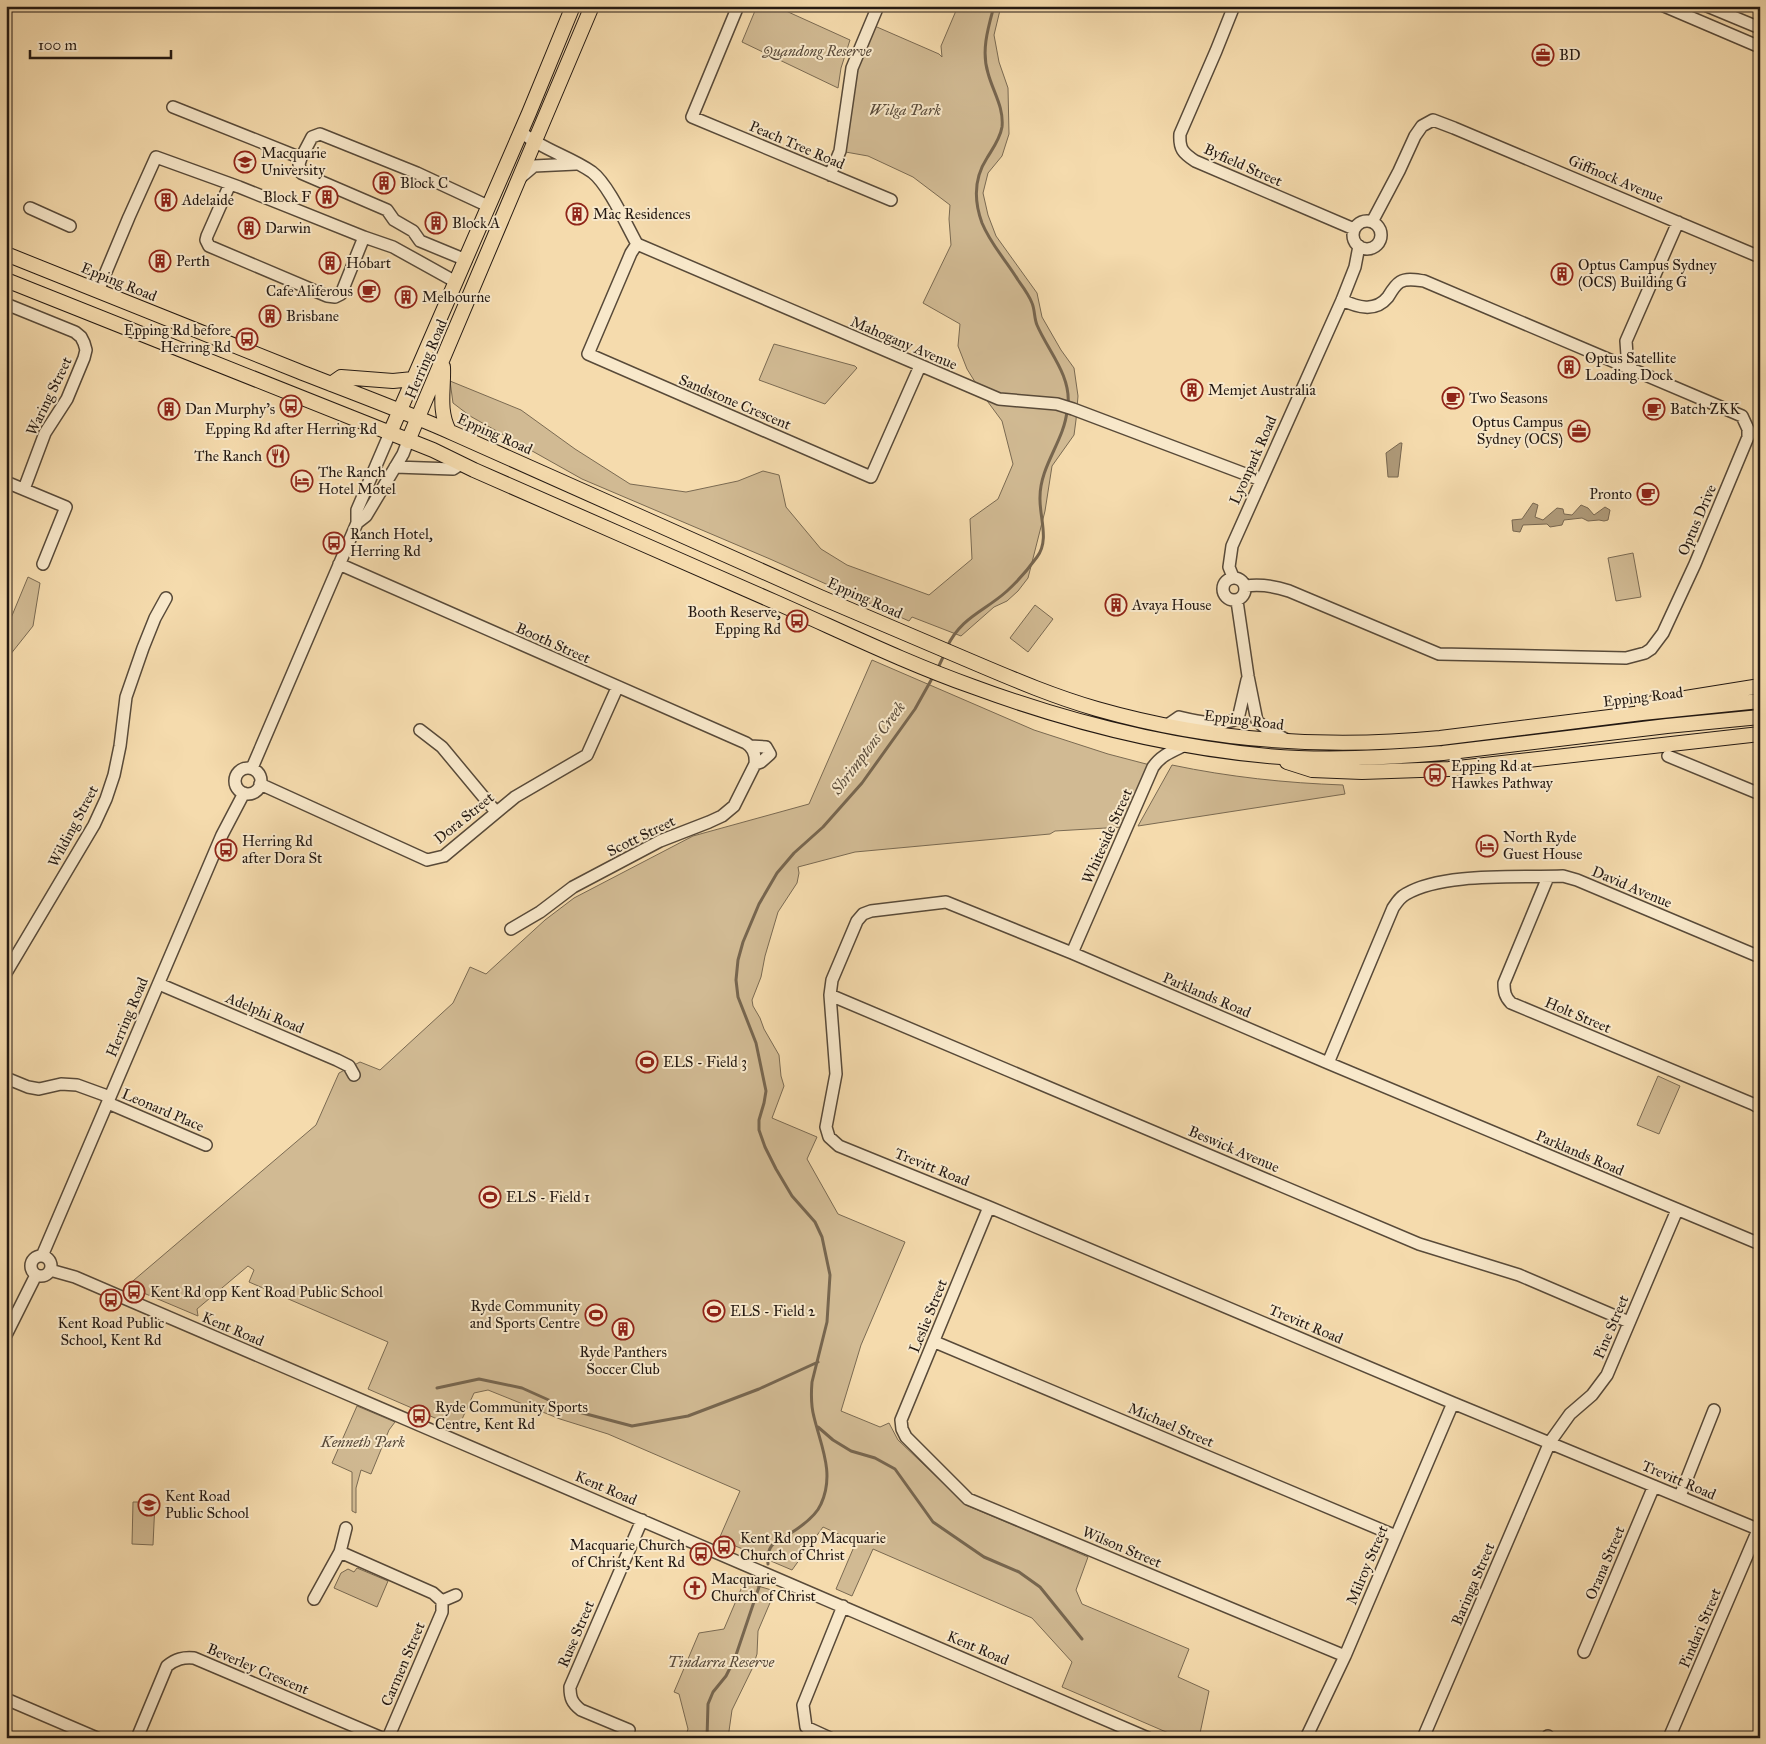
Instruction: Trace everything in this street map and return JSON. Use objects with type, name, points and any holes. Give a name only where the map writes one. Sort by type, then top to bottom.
[{"type":"main road","name":"Herring Road","points":[[390,433],[521,132],[572,6]]},
{"type":"main road","name":"Herring Road","points":[[408,441],[592,6]]},
{"type":"main road","name":"Epping Road","points":[[6,254],[400,410],[924,642],[1054,695],[1099,710],[1166,726],[1215,734],[1291,742],[1343,743],[1409,741],[1760,701]]},
{"type":"main road","name":"Epping Road","points":[[6,280],[432,450],[912,663],[971,686],[1065,717],[1128,733],[1185,745],[1270,756],[1348,758],[1407,756],[1760,717]]},
{"type":"main road","points":[[442,361],[442,408],[444,421],[449,431]]},
{"type":"main road","points":[[331,384],[341,377],[393,381],[413,379]]},
{"type":"main road","points":[[1543,726],[1597,712],[1760,686]]},
{"type":"main road","points":[[1270,756],[1312,770],[1362,772],[1449,769],[1760,734]]},
{"type":"street","points":[[830,175],[840,151],[852,68],[878,6]]},
{"type":"street","name":"Byfield Street","points":[[1234,6],[1180,134],[1180,145],[1184,154],[1195,161],[1354,229]]},
{"type":"street","points":[[1664,6],[1760,47]]},
{"type":"street","points":[[1707,6],[1760,28]]},
{"type":"street","name":"Peach Tree Road","points":[[733,8],[692,117],[891,200]]},
{"type":"street","points":[[173,107],[301,158]]},
{"type":"street","name":"Giffnock Avenue","points":[[1372,222],[1415,136],[1422,126],[1433,120],[1760,256]]},
{"type":"street","points":[[521,132],[534,143],[593,173],[607,188],[637,244]]},
{"type":"street","points":[[466,260],[420,241],[413,231],[394,220],[387,210],[301,173],[299,164],[301,158],[312,137],[320,134],[417,173],[488,206]]},
{"type":"street","points":[[98,291],[128,217],[156,157],[392,247],[456,282]]},
{"type":"street","points":[[518,180],[534,166],[577,164]]},
{"type":"street","points":[[230,184],[207,236],[206,240],[209,246],[326,296],[335,297],[341,294],[364,237]]},
{"type":"street","points":[[30,208],[70,226]]},
{"type":"street","points":[[1372,222],[1376,224],[1381,232],[1380,242],[1373,248],[1368,249],[1359,246],[1354,239],[1354,229],[1360,223],[1372,222]]},
{"type":"street","points":[[1632,370],[1627,354],[1626,341],[1678,222]]},
{"type":"street","name":"Mahogany Avenue","points":[[637,244],[999,399],[1057,404],[1074,408],[1105,422],[1261,480]]},
{"type":"street","name":"Sandstone Crescent","points":[[637,244],[631,253],[588,354],[722,413],[871,476],[920,366]]},
{"type":"street","name":"Lyonpark Road","points":[[1233,577],[1230,567],[1232,546],[1342,300],[1355,267],[1359,246]]},
{"type":"street","name":"Optus Drive","points":[[1246,586],[1257,584],[1289,590],[1439,654],[1626,658],[1644,653],[1657,642],[1663,633],[1742,453],[1748,429],[1742,416],[1424,281],[1400,282],[1383,302],[1371,307],[1356,306],[1342,300]]},
{"type":"street","name":"Waring Street","points":[[6,304],[75,332],[81,337],[86,350],[67,399],[45,433],[24,489]]},
{"type":"street","name":"Herring Road","points":[[252,768],[357,523],[357,510],[390,433]]},
{"type":"street","name":"Herring Road","points":[[357,523],[366,516],[408,441]]},
{"type":"street","points":[[395,467],[453,469],[461,464]]},
{"type":"street","points":[[6,482],[66,507],[43,564]]},
{"type":"street","name":"Booth Street","points":[[339,564],[617,688],[671,710],[751,748]]},
{"type":"street","points":[[1233,577],[1242,581],[1246,586],[1245,594],[1237,600],[1228,597],[1223,590],[1225,582],[1233,577]]},
{"type":"street","name":"Wilding Street","points":[[6,973],[94,825],[106,799],[114,776],[120,746],[126,697],[155,618],[166,598]]},
{"type":"street","points":[[1237,600],[1248,676],[1257,721],[1268,730],[1291,742]]},
{"type":"street","points":[[1166,726],[1179,717],[1223,724],[1238,719],[1248,676]]},
{"type":"street","name":"Dora Street","points":[[260,784],[428,860],[444,856],[515,797],[587,755],[617,688]]},
{"type":"street","points":[[420,730],[442,747],[496,812]]},
{"type":"street","name":"Whiteside Street","points":[[1072,953],[1116,849],[1156,763],[1166,754],[1185,745]]},
{"type":"street","name":"Scott Street","points":[[511,930],[574,887],[660,841],[722,816],[734,806],[755,764],[756,757],[751,748]]},
{"type":"street","points":[[1668,756],[1760,794]]},
{"type":"street","points":[[252,768],[260,776],[260,784],[256,791],[244,793],[240,791],[236,784],[237,775],[243,769],[252,768]]},
{"type":"street","name":"Herring Road","points":[[42,1256],[222,835],[244,793]]},
{"type":"street","name":"David Avenue","points":[[1328,1063],[1393,908],[1399,899],[1407,893],[1424,887],[1457,879],[1563,876],[1577,880],[1760,957]]},
{"type":"street","name":"Holt Street","points":[[1548,877],[1504,983],[1506,998],[1511,1003],[1760,1108]]},
{"type":"street","name":"Parklands Road","points":[[839,1146],[829,1137],[826,1127],[836,1074],[830,996],[832,980],[857,921],[863,914],[871,911],[946,902],[1072,953],[1328,1063],[1760,1244]]},
{"type":"street","name":"Adelphi Road","points":[[158,984],[337,1060],[349,1066],[354,1075]]},
{"type":"street","name":"Beswick Avenue","points":[[830,996],[1419,1244],[1519,1275],[1629,1322]]},
{"type":"street","name":"Leonard Place","points":[[6,1078],[28,1087],[40,1089],[61,1084],[77,1085],[206,1145]]},
{"type":"street","name":"Trevitt Road","points":[[839,1146],[1759,1530]]},
{"type":"street","name":"Leslie Street","points":[[906,1437],[902,1429],[901,1420],[989,1207]]},
{"type":"street","name":"Pine Street","points":[[1550,1442],[1570,1414],[1602,1383],[1677,1210]]},
{"type":"street","points":[[42,1256],[50,1261],[49,1273],[42,1276],[36,1275],[30,1267],[36,1257],[42,1256]]},
{"type":"street","name":"Kent Road","points":[[50,1270],[74,1277],[1148,1738]]},
{"type":"street","points":[[6,1335],[36,1275]]},
{"type":"street","name":"Michael Street","points":[[934,1342],[1396,1536]]},
{"type":"street","name":"Milroy Street","points":[[1306,1738],[1345,1656],[1453,1403]]},
{"type":"street","points":[[1680,1496],[1714,1410]]},
{"type":"street","name":"Wilson Street","points":[[906,1437],[968,1499],[1345,1656]]},
{"type":"street","name":"Baringa Street","points":[[1424,1738],[1550,1442]]},
{"type":"street","name":"Orana Street","points":[[1584,1652],[1654,1486]]},
{"type":"street","name":"Ruse Street","points":[[629,1730],[581,1710],[570,1697],[570,1687],[642,1520]]},
{"type":"street","points":[[314,1598],[340,1552],[346,1528]]},
{"type":"street","name":"Pindari Street","points":[[1669,1738],[1759,1530]]},
{"type":"street","points":[[340,1552],[434,1593],[442,1601],[456,1595]]},
{"type":"street","name":"Carmen Street","points":[[388,1738],[442,1612],[442,1601]]},
{"type":"street","points":[[830,1738],[806,1727],[802,1705],[843,1606]]},
{"type":"street","name":"Beverley Crescent","points":[[136,1738],[167,1666],[175,1660],[184,1657],[194,1658],[382,1738]]},
{"type":"street","points":[[6,1700],[97,1738]]},
{"type":"green space","name":"Quandong Reserve","points":[[757,6],[775,6],[850,40],[841,68],[838,88],[742,42]]},
{"type":"green space","name":"Wilga Park","points":[[958,6],[1001,6],[994,35],[999,62],[1008,88],[1009,134],[1002,156],[988,173],[983,193],[988,215],[996,236],[1037,293],[1042,317],[1074,368],[1078,396],[1074,435],[1052,466],[1045,511],[1028,578],[1007,601],[994,607],[961,636],[912,617],[909,621],[770,559],[582,479],[470,416],[453,403],[450,381],[521,410],[575,449],[630,484],[686,492],[738,481],[763,471],[779,475],[786,507],[821,549],[847,565],[929,595],[972,559],[970,519],[998,499],[1013,464],[1002,421],[967,369],[958,346],[960,324],[923,303],[951,245],[950,205],[913,177],[868,156],[840,151],[852,68],[870,24],[942,57],[941,46]]},
{"type":"green space","points":[[774,344],[857,368],[825,404],[759,380]]},
{"type":"green space","points":[[1633,553],[1641,597],[1616,601],[1608,558]]},
{"type":"green space","points":[[28,577],[40,583],[33,626],[6,660],[6,630]]},
{"type":"green space","points":[[1035,605],[1053,619],[1028,652],[1010,638]]},
{"type":"green space","points":[[872,660],[1034,730],[1108,754],[1150,765],[1123,827],[1055,831],[1050,834],[855,852],[798,867],[797,883],[778,912],[761,977],[752,1000],[764,1029],[779,1055],[784,1086],[772,1118],[817,1137],[807,1159],[838,1214],[905,1242],[861,1345],[841,1411],[880,1427],[889,1423],[898,1440],[966,1505],[1088,1557],[1076,1590],[1082,1604],[1189,1649],[1178,1677],[1209,1691],[1199,1738],[1180,1738],[1062,1687],[1072,1662],[1032,1618],[873,1549],[852,1596],[836,1589],[856,1542],[823,1527],[792,1570],[719,1539],[740,1491],[608,1434],[560,1419],[488,1390],[474,1393],[458,1428],[368,1389],[388,1342],[249,1282],[254,1270],[248,1266],[197,1309],[198,1316],[127,1286],[316,1125],[339,1073],[360,1062],[380,1070],[453,1003],[470,967],[486,974],[545,920],[574,898],[693,836],[809,804]]},
{"type":"green space","points":[[1172,765],[1258,779],[1343,785],[1345,794],[1138,826]]},
{"type":"green space","points":[[1658,1076],[1680,1086],[1659,1134],[1637,1125]]},
{"type":"green space","name":"Kenneth Park","points":[[357,1406],[395,1422],[389,1430],[371,1474],[361,1470],[356,1488],[356,1513],[352,1511],[352,1472],[332,1463]]},
{"type":"green space","points":[[133,1502],[155,1502],[153,1545],[132,1544]]},
{"type":"green space","points":[[357,1568],[388,1581],[377,1607],[334,1588],[341,1573],[348,1569],[354,1572]]},
{"type":"green space","name":"Tindarra Reserve","points":[[744,1582],[775,1591],[758,1631],[757,1654],[752,1669],[732,1710],[728,1738],[685,1738],[688,1729],[679,1694],[674,1692],[699,1633],[724,1629]]},
{"type":"shaded area","points":[[1402,443],[1398,477],[1388,477],[1386,453]]},
{"type":"shaded area","points":[[1533,503],[1538,505],[1535,517],[1543,520],[1557,508],[1563,509],[1564,514],[1572,515],[1581,505],[1588,508],[1594,515],[1605,507],[1610,510],[1608,520],[1604,521],[1588,521],[1582,518],[1564,520],[1562,525],[1550,527],[1547,524],[1523,525],[1520,532],[1513,531],[1512,520],[1522,519]]},
{"type":"waterway","name":"Shrimptons Creek","points":[[994,6],[986,40],[985,56],[988,73],[998,100],[1002,127],[980,174],[977,190],[979,215],[990,238],[1031,300],[1037,325],[1058,364],[1066,384],[1068,405]]},
{"type":"waterway","name":"Shrimptons Creek","points":[[947,647],[959,628],[1007,591],[1030,566],[1041,550],[1043,543],[1040,504],[1041,486],[1048,464],[1062,433],[1067,411]]},
{"type":"waterway","name":"Shrimptons Creek","points":[[937,670],[944,655]]},
{"type":"waterway","name":"Shrimptons Creek","points":[[768,1564],[771,1547],[812,1517],[819,1508],[825,1493],[827,1471],[813,1413],[811,1391],[827,1322],[830,1275],[822,1237],[815,1222],[792,1196],[776,1169],[759,1130],[759,1120],[766,1091],[756,1043],[738,997],[736,980],[738,960],[743,942],[759,904],[777,873],[794,853],[823,827],[862,783],[915,709],[934,675]]},
{"type":"waterway","points":[[437,1388],[479,1379],[522,1388],[571,1410],[632,1426],[688,1416],[759,1389],[818,1362]]},
{"type":"waterway","points":[[818,1427],[833,1440],[851,1451],[875,1458],[895,1469],[933,1522],[984,1557],[1019,1572],[1040,1587],[1082,1639]]},
{"type":"waterway","name":"Shrimptons Creek","points":[[707,1738],[708,1704],[713,1692],[726,1676],[735,1658],[761,1581]]},
{"type":"place","name":"BD","points":[[1543,55]]},
{"type":"place","name":"Macquarie University","points":[[245,162]]},
{"type":"place","name":"Block C","points":[[384,183]]},
{"type":"place","name":"Block F","points":[[327,197]]},
{"type":"place","name":"Adelaide","points":[[166,200]]},
{"type":"place","name":"Mac Residences","points":[[577,214]]},
{"type":"place","name":"Block A","points":[[436,223]]},
{"type":"place","name":"Darwin","points":[[249,228]]},
{"type":"place","name":"Perth","points":[[160,261]]},
{"type":"place","name":"Hobart","points":[[330,263]]},
{"type":"place","name":"Optus Campus Sydney (OCS) Building G","points":[[1562,274]]},
{"type":"place","name":"Cafe Aliferous","points":[[369,291]]},
{"type":"place","name":"Melbourne","points":[[406,297]]},
{"type":"place","name":"Brisbane","points":[[270,316]]},
{"type":"place","name":"Epping Rd before Herring Rd","points":[[247,339]]},
{"type":"place","name":"Optus Satellite Loading Dock","points":[[1569,367]]},
{"type":"place","name":"Memjet Australia","points":[[1192,390]]},
{"type":"place","name":"Two Seasons","points":[[1453,398]]},
{"type":"place","name":"Epping Rd after Herring Rd","points":[[291,406]]},
{"type":"place","name":"Dan Murphy's","points":[[169,409]]},
{"type":"place","name":"Batch ZKK","points":[[1654,409]]},
{"type":"place","name":"Optus Campus Sydney (OCS)","points":[[1579,431]]},
{"type":"place","name":"The Ranch","points":[[278,456]]},
{"type":"place","name":"The Ranch Hotel Motel","points":[[302,481]]},
{"type":"place","name":"Pronto","points":[[1648,494]]},
{"type":"place","name":"Ranch Hotel, Herring Rd","points":[[334,543]]},
{"type":"place","name":"Avaya House","points":[[1116,605]]},
{"type":"place","name":"Booth Reserve, Epping Rd","points":[[797,621]]},
{"type":"place","name":"Epping Rd at Hawkes Pathway","points":[[1435,775]]},
{"type":"place","name":"North Ryde Guest House","points":[[1487,846]]},
{"type":"place","name":"Herring Rd after Dora St","points":[[226,850]]},
{"type":"place","name":"ELS - Field 3","points":[[647,1062]]},
{"type":"place","name":"ELS - Field 1","points":[[490,1197]]},
{"type":"place","name":"Kent Rd opp Kent Road Public School","points":[[134,1292]]},
{"type":"place","name":"Kent Road Public School, Kent Rd","points":[[111,1300]]},
{"type":"place","name":"ELS - Field 2","points":[[714,1311]]},
{"type":"place","name":"Ryde Community and Sports Centre","points":[[596,1315]]},
{"type":"place","name":"Ryde Panthers Soccer Club","points":[[623,1329]]},
{"type":"place","name":"Ryde Community Sports Centre, Kent Rd","points":[[419,1416]]},
{"type":"place","name":"Kent Road Public School","points":[[149,1505]]},
{"type":"place","name":"Kent Rd opp Macquarie Church of Christ","points":[[724,1547]]},
{"type":"place","name":"Macquarie Church of Christ, Kent Rd","points":[[701,1554]]},
{"type":"place","name":"Macquarie Church of Christ","points":[[695,1588]]}]
